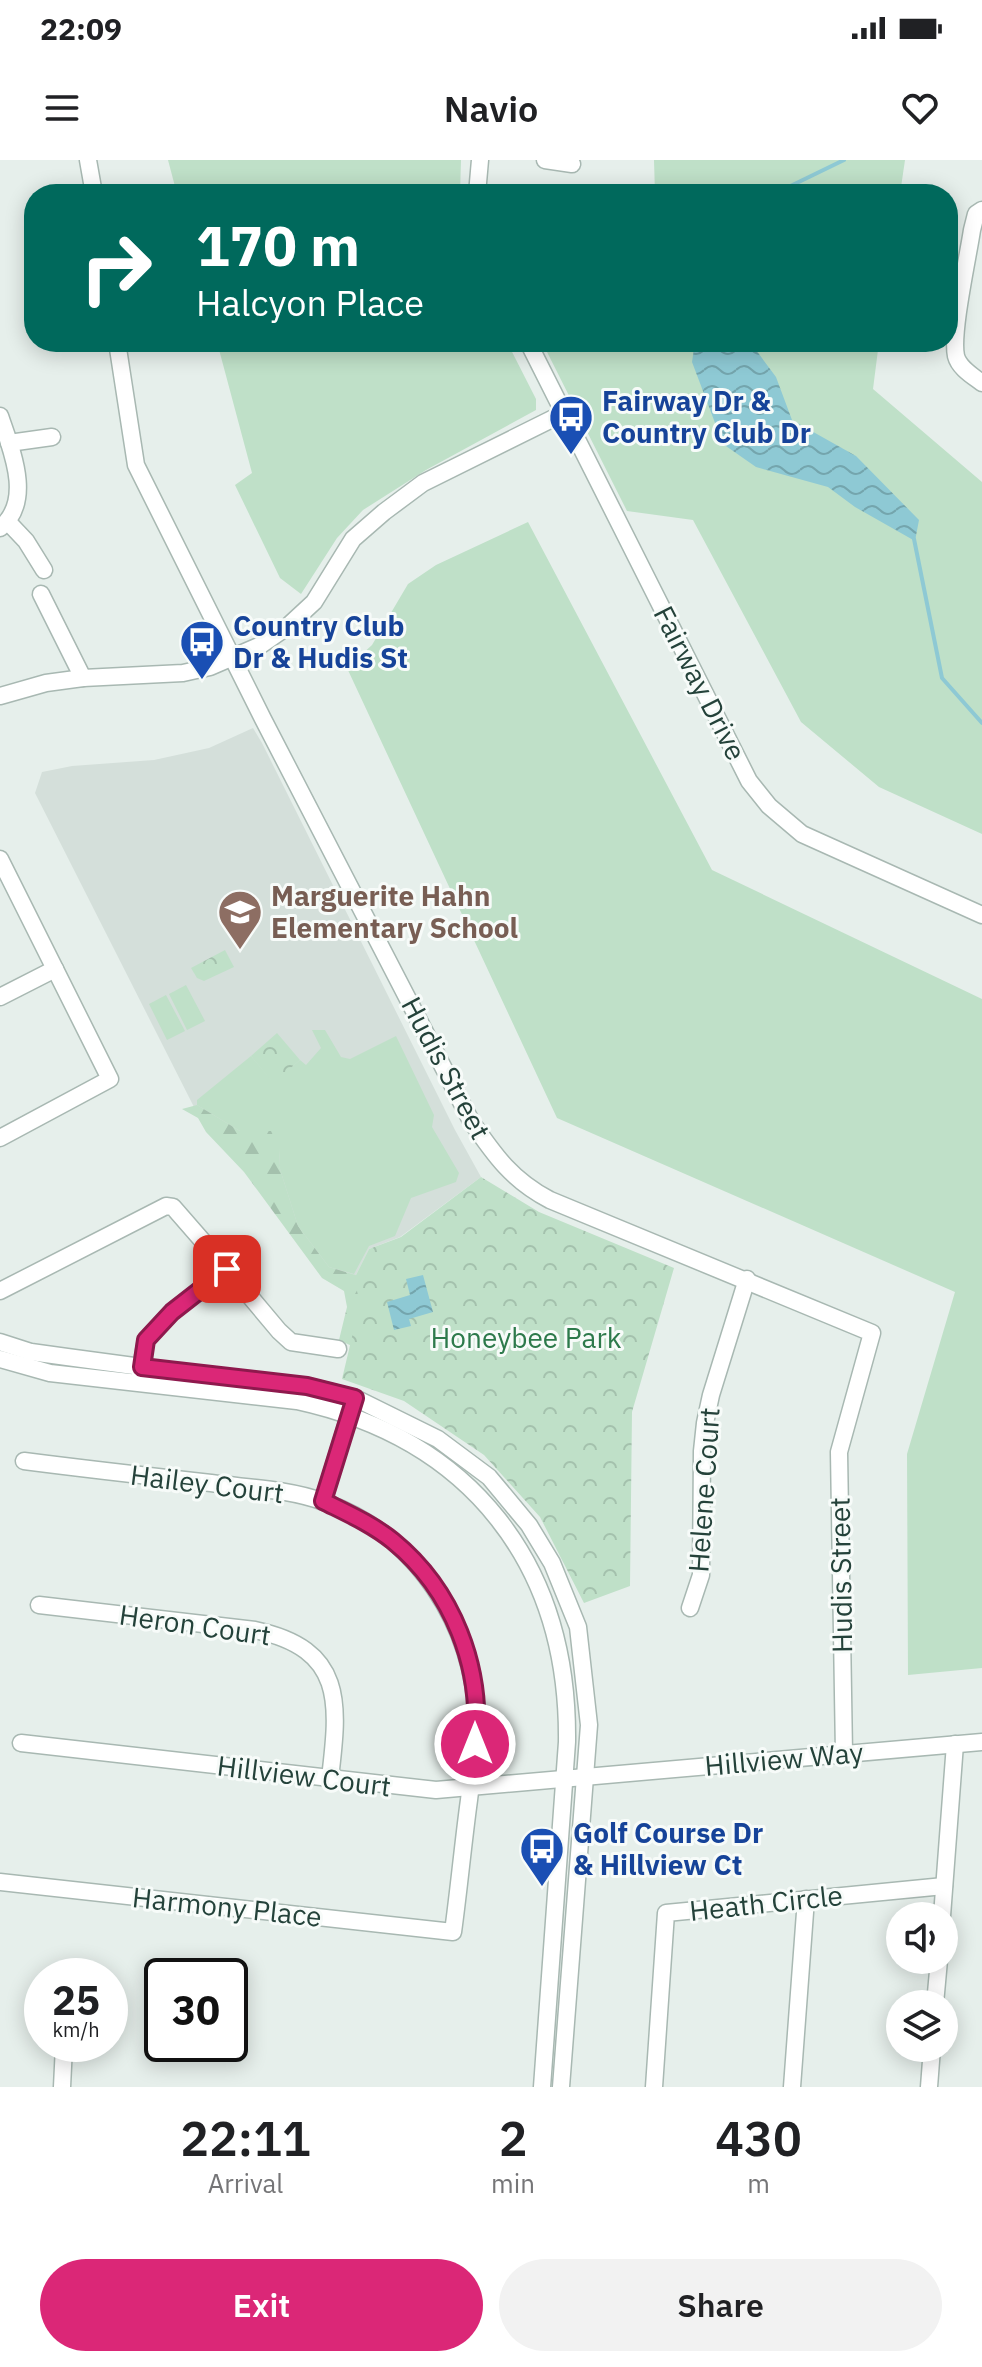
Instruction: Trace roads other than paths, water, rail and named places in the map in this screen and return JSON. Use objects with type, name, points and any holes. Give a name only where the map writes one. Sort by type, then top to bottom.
[{"type":"street","points":[[88,160],[92,184]]},
{"type":"street","points":[[478,184],[480,160]]},
{"type":"street","points":[[545,160],[572,164]]},
{"type":"street","points":[[958,326],[972,230],[976,214],[982,210]]},
{"type":"street","name":"Hudis Street","points":[[119,352],[136,465],[471,1121],[511,1175],[550,1200],[872,1333],[839,1452],[844,1753]]},
{"type":"street","name":"Fairway Drive","points":[[533,352],[749,781],[769,806],[802,834],[982,915]]},
{"type":"street","points":[[956,352],[956,359],[966,371],[982,383]]},
{"type":"street","points":[[0,696],[46,683],[83,678],[183,673],[232,658],[275,636],[314,602],[353,539],[423,483],[564,413]]},
{"type":"street","points":[[0,416],[20,484],[4,525],[26,541],[44,570]]},
{"type":"street","points":[[9,443],[52,437]]},
{"type":"street","points":[[41,594],[83,678]]},
{"type":"street","points":[[0,859],[110,1079],[0,1138]]},
{"type":"street","points":[[0,997],[55,969]]},
{"type":"street","points":[[0,1291],[166,1206],[173,1207],[291,1342],[338,1349]]},
{"type":"street","points":[[140,1375],[146,1340],[172,1312],[227,1269]]},
{"type":"street","name":"Helene Court","points":[[690,1608],[701,1575],[705,1423],[747,1279]]},
{"type":"street","points":[[0,1342],[31,1352],[140,1375],[297,1401],[352,1406],[438,1439],[489,1477],[529,1525],[552,1563],[578,1627],[589,1725],[561,2087]]},
{"type":"street","points":[[0,1359],[50,1373],[140,1375]]},
{"type":"street","points":[[323,1501],[352,1406]]},
{"type":"street","points":[[352,1406],[441,1462],[484,1502],[521,1551],[538,1583],[557,1636],[568,1701],[542,2087]]},
{"type":"street","name":"Hailey Court","points":[[24,1461],[278,1491],[323,1501],[360,1519],[393,1542],[426,1575],[461,1634],[473,1679],[477,1724],[453,1932]]},
{"type":"street","name":"Heron Court","points":[[39,1605],[255,1630],[297,1644],[321,1667],[329,1680],[335,1701],[336,1724],[330,1778]]},
{"type":"street","name":"Hillview Way","points":[[586,1777],[982,1742]]},
{"type":"street","name":"Hillview Court","points":[[21,1743],[436,1790],[586,1777]]},
{"type":"street","points":[[943,1902],[955,1744]]},
{"type":"street","name":"Harmony Place","points":[[0,1882],[453,1932]]},
{"type":"street","name":"Heath Circle","points":[[654,2087],[666,1913],[944,1886]]},
{"type":"street","points":[[792,2087],[806,1899]]},
{"type":"street","points":[[62,2087],[63,2062]]},
{"type":"street","points":[[929,2087],[931,2062]]},
{"type":"water","points":[[694,352],[757,352],[776,377],[792,420],[856,456],[919,520],[915,541],[855,507],[828,487],[756,467],[723,444],[692,362]]},
{"type":"water","points":[[423,1275],[433,1312],[409,1319],[411,1326],[394,1330],[387,1302],[410,1295],[406,1279]]},
{"type":"waterway","points":[[795,184],[844,160]]},
{"type":"waterway","points":[[914,539],[942,678],[982,723]]},
{"type":"place","name":"Fairway Dr & Country Club Dr","points":[[571,456]]},
{"type":"place","name":"Country Club Dr & Hudis St","points":[[202,681]]},
{"type":"place","name":"Marguerite Hahn Elementary School","points":[[240,951]]},
{"type":"place","name":"Golf Course Dr & Hillview Ct","points":[[542,1888]]},
{"type":"park label","name":"Honeybee Park","points":[[526,1338]]}]
